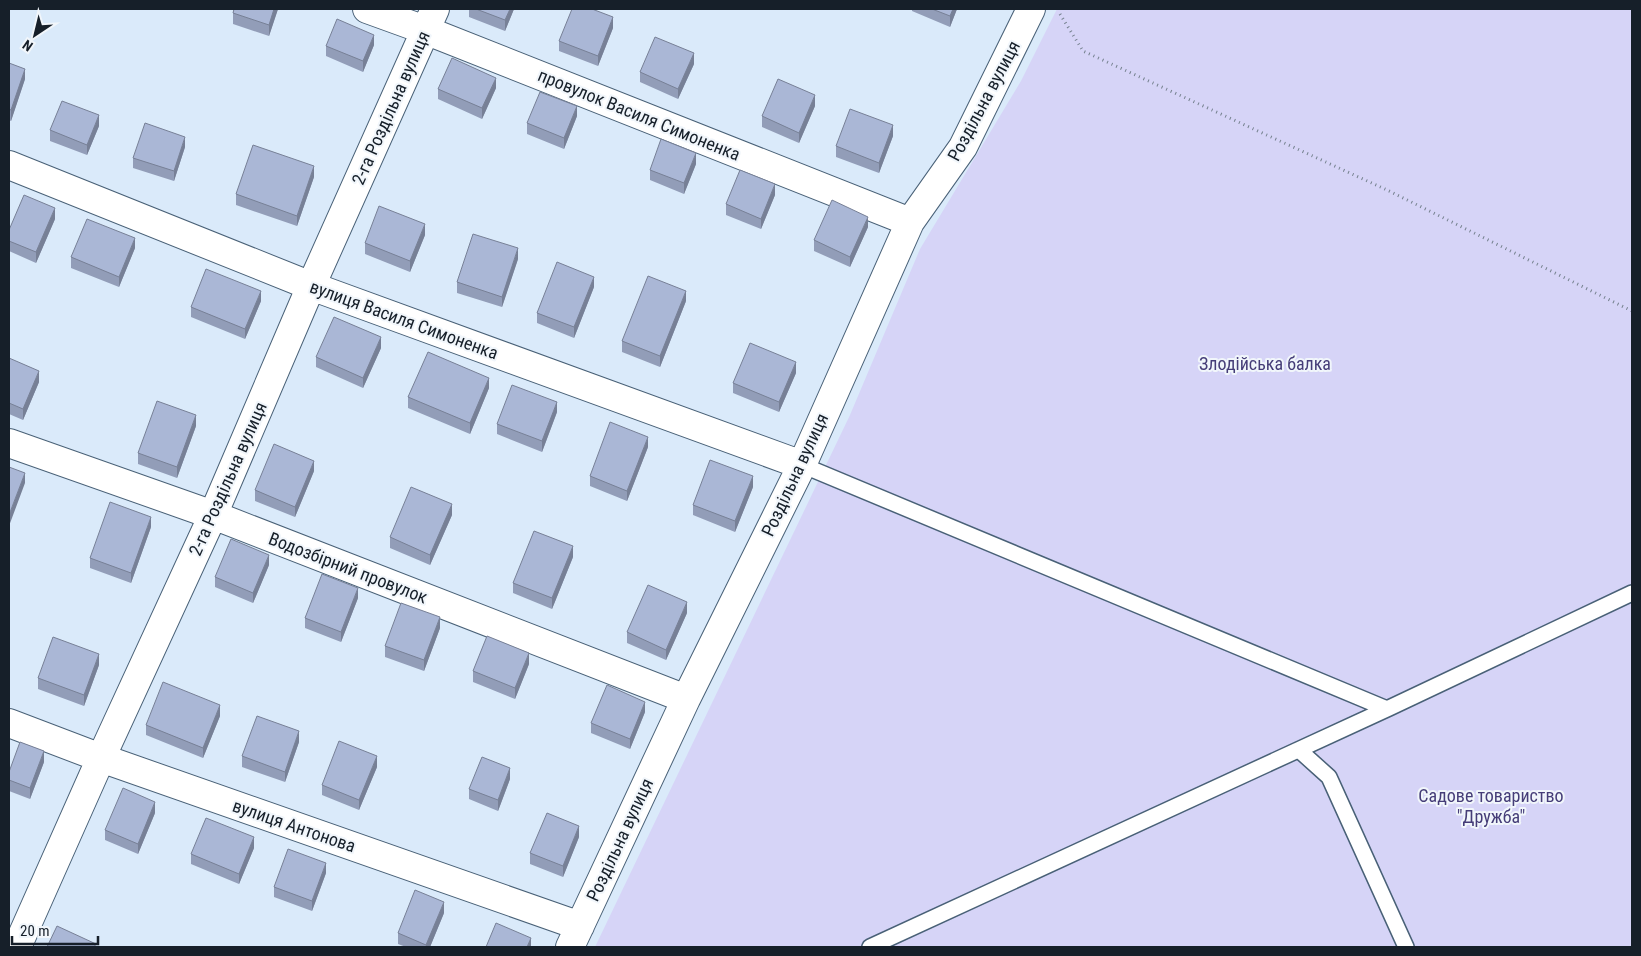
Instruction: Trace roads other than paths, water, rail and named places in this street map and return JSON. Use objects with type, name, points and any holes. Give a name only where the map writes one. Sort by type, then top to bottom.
[{"type":"street","name":"провулок Василя Симоненка","points":[[367,9],[430,19],[910,222]]},
{"type":"street","name":"Роздільна вулиця","points":[[575,937],[686,699],[802,465],[910,222],[963,147],[1031,9]]},
{"type":"street","name":"2-га Роздільна вулиця","points":[[17,947],[101,758],[213,515],[430,19]]},
{"type":"street","name":"вулиця Василя Симоненка","points":[[9,165],[312,286],[802,465]]},
{"type":"street","name":"Водозбірний провулок","points":[[9,443],[213,515],[686,699]]},
{"type":"street","name":"вулиця Антонова","points":[[9,723],[575,937]]},
{"type":"lane","points":[[802,465],[1387,709]]},
{"type":"lane","points":[[870,947],[1299,750],[1632,593]]},
{"type":"lane","points":[[1299,750],[1329,777],[1406,947]]},
{"type":"park label","name":"Злодійська балка","points":[[1265,364]]},
{"type":"park label","name":"Садове товариство \"Дружба\"","points":[[1491,806]]}]
